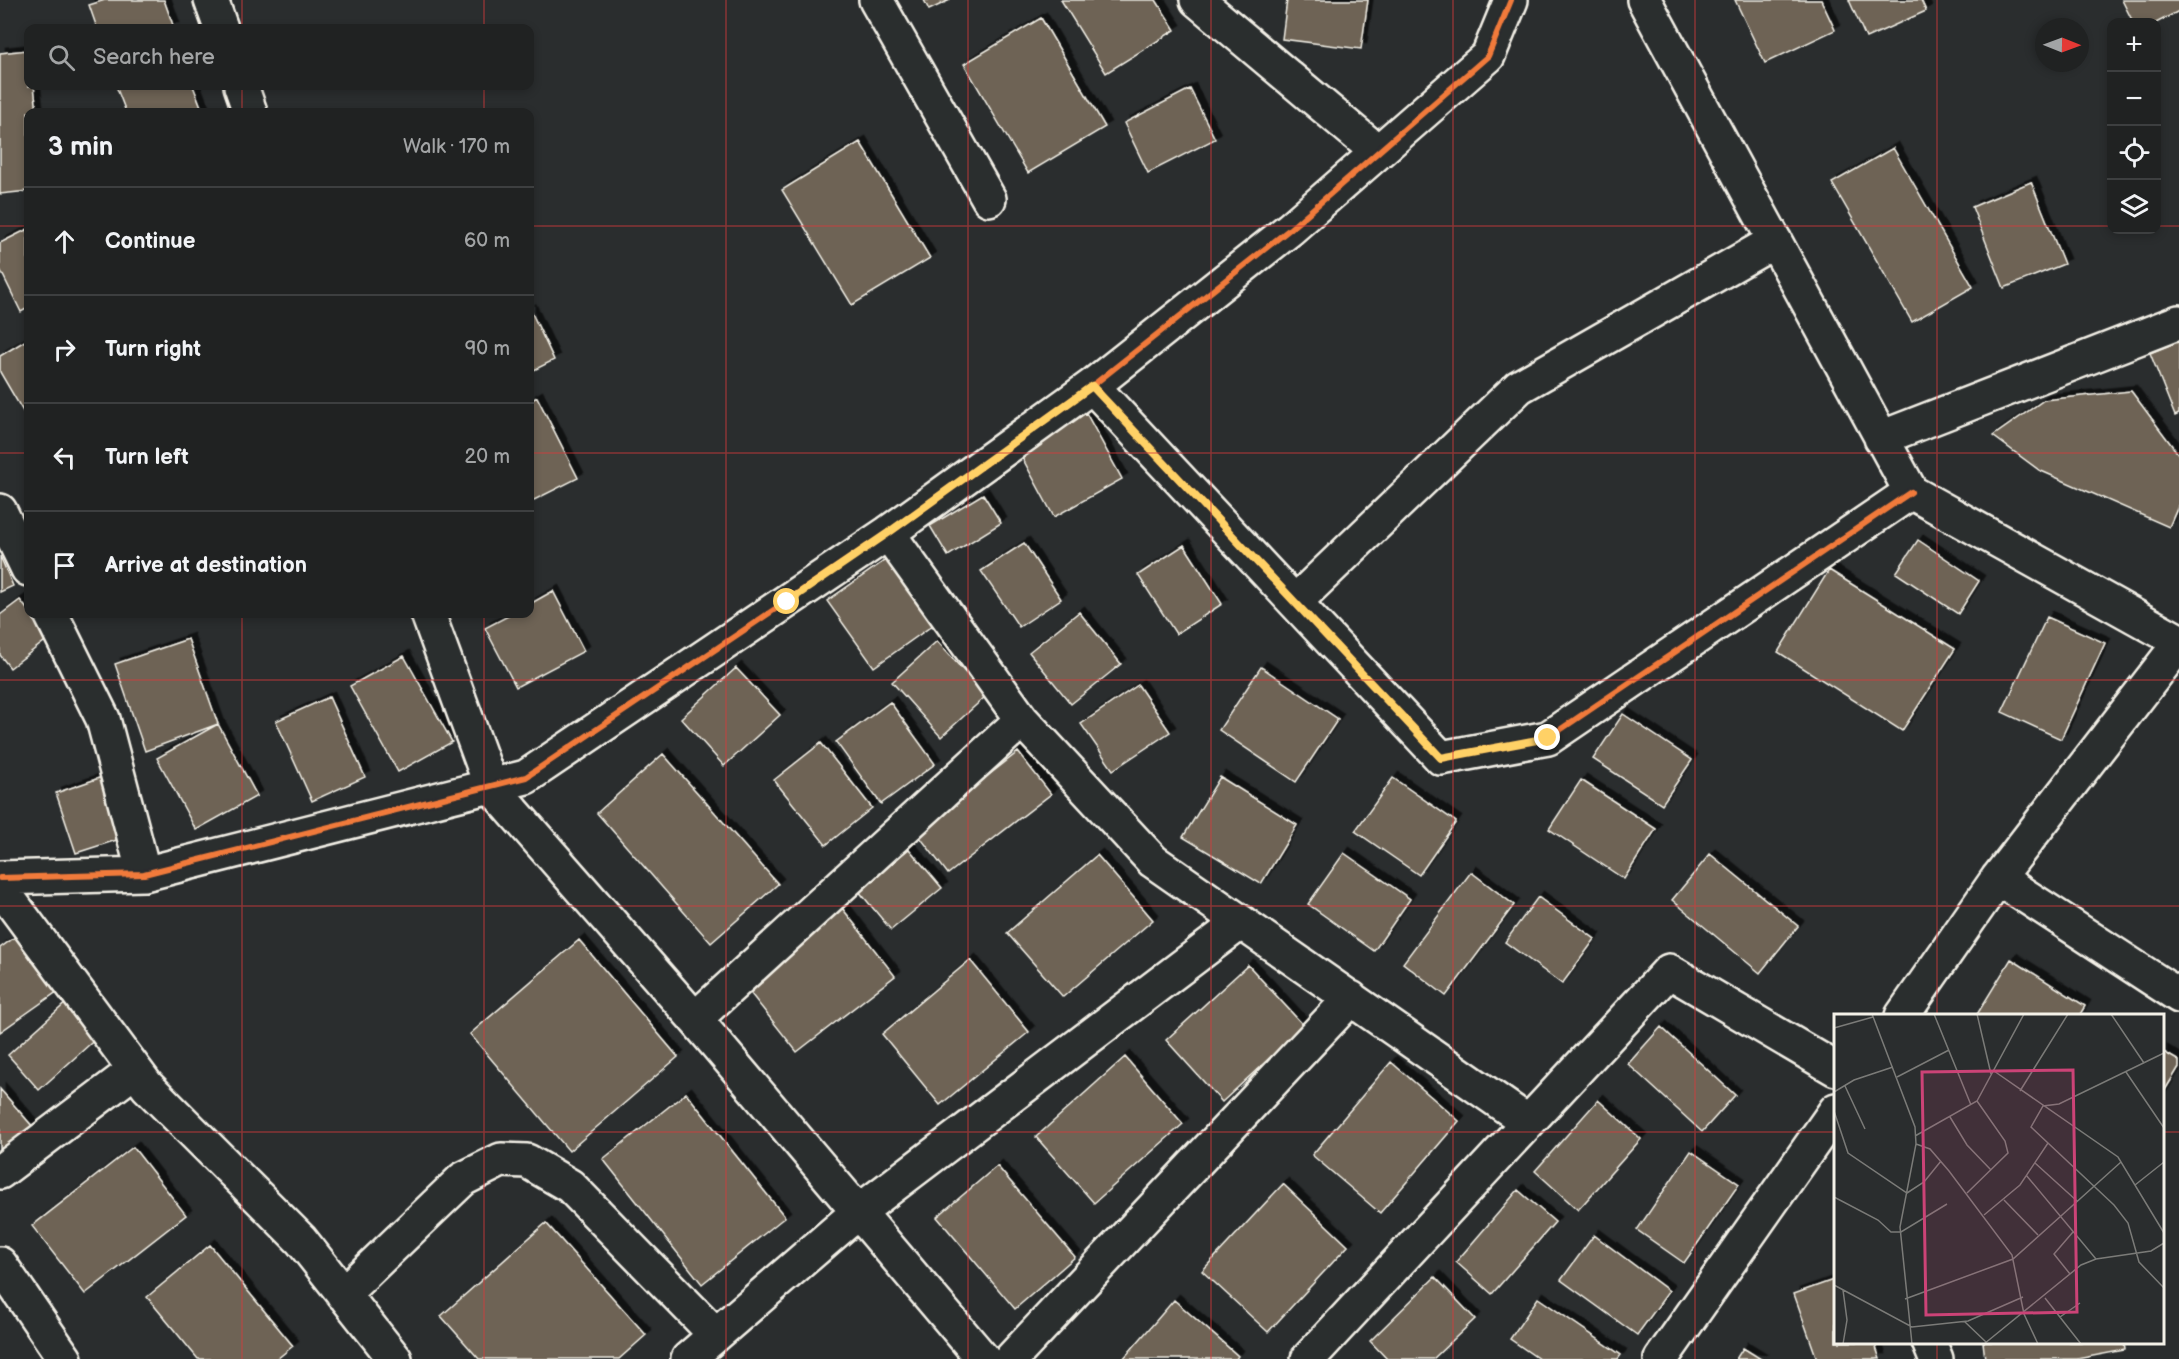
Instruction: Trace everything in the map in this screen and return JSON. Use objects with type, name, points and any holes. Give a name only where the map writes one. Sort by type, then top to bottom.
[{"type":"street","points":[[211,0],[220,24]]},
{"type":"street","points":[[876,0],[989,199]]},
{"type":"street","points":[[1197,0],[1378,152]]},
{"type":"street","points":[[0,878],[144,874],[526,777],[888,533],[1092,386],[1290,229],[1488,56],[1511,0]]},
{"type":"street","points":[[1644,0],[1911,492],[2179,643],[1998,878],[1903,1014]]},
{"type":"street","points":[[242,90],[249,108]]},
{"type":"street","points":[[1295,602],[1520,387],[1774,241]]},
{"type":"street","points":[[1881,438],[2179,322]]},
{"type":"street","points":[[1092,386],[1441,758],[1548,738],[1911,492]]},
{"type":"street","points":[[0,511],[24,560]]},
{"type":"street","points":[[888,533],[1022,720],[1153,861],[1528,1122]]},
{"type":"street","points":[[2140,619],[2179,613]]},
{"type":"street","points":[[53,618],[103,719],[144,874]]},
{"type":"street","points":[[429,618],[491,786],[695,1019],[983,1359]]},
{"type":"street","points":[[695,1019],[1022,720]]},
{"type":"street","points":[[1998,878],[2179,996]]},
{"type":"street","points":[[0,887],[147,1086],[301,1240],[394,1359]]},
{"type":"street","points":[[688,1359],[858,1213],[1241,922]]},
{"type":"street","points":[[1308,1359],[1670,971],[1834,1068]]},
{"type":"street","points":[[1011,1359],[1351,999]]},
{"type":"street","points":[[0,1172],[135,1070]]},
{"type":"street","points":[[1661,1359],[1834,1113]]},
{"type":"street","points":[[343,1294],[463,1179],[501,1160],[527,1161],[570,1186],[716,1335]]},
{"type":"street","points":[[0,1264],[65,1359]]},
{"type":"street","points":[[1930,1344],[1936,1359]]},
{"type":"building","points":[[105,0],[164,0],[173,24],[96,24],[89,5]]},
{"type":"building","points":[[924,0],[950,0],[929,10]]},
{"type":"building","points":[[1061,0],[1156,0],[1175,30],[1106,73]]},
{"type":"building","points":[[1287,0],[1368,0],[1361,49],[1282,39]]},
{"type":"building","points":[[1735,0],[1821,0],[1835,30],[1765,63]]},
{"type":"building","points":[[1849,0],[1921,0],[1926,11],[1866,38]]},
{"type":"building","points":[[2122,0],[2179,0],[2179,11],[2161,20],[2161,18],[2131,18]]},
{"type":"building","points":[[1041,18],[1105,127],[1028,173],[964,64]]},
{"type":"building","points":[[24,50],[24,90],[34,90],[37,108],[24,108],[24,191],[0,194],[0,53]]},
{"type":"building","points":[[1190,89],[1215,139],[1148,173],[1124,123]]},
{"type":"building","points":[[118,90],[195,90],[201,108],[124,108]]},
{"type":"building","points":[[860,142],[930,258],[852,305],[782,190]]},
{"type":"building","points":[[1893,148],[1973,287],[1912,322],[1832,183]]},
{"type":"building","points":[[2031,182],[2064,264],[2004,288],[1972,207]]},
{"type":"building","points":[[24,231],[24,310],[21,312],[0,269],[0,243]]},
{"type":"building","points":[[534,318],[554,360],[534,370]]},
{"type":"building","points":[[24,341],[24,413],[0,372],[0,356]]},
{"type":"building","points":[[2179,341],[2179,414],[2175,416],[2150,353]]},
{"type":"building","points":[[2131,391],[2179,455],[2179,504],[2169,527],[2039,470],[1993,436],[2044,400]]},
{"type":"building","points":[[537,397],[578,478],[534,500],[534,399]]},
{"type":"building","points":[[1086,413],[1122,479],[1054,517],[1018,450]]},
{"type":"building","points":[[983,494],[1001,523],[948,556],[930,526]]},
{"type":"building","points":[[1918,540],[1979,581],[1958,614],[1896,573]]},
{"type":"building","points":[[1024,543],[1061,599],[1019,627],[981,571]]},
{"type":"building","points":[[1184,545],[1222,604],[1176,634],[1138,575]]},
{"type":"building","points":[[0,556],[13,586],[0,592]]},
{"type":"building","points":[[887,559],[933,625],[874,667],[827,601]]},
{"type":"building","points":[[1829,570],[1955,649],[1902,731],[1778,652]]},
{"type":"building","points":[[553,591],[584,651],[516,687],[485,628],[504,618],[534,618],[534,602]]},
{"type":"building","points":[[20,600],[24,605],[24,618],[34,618],[49,638],[10,668],[0,655],[0,615]]},
{"type":"building","points":[[1079,612],[1121,664],[1071,704],[1029,652]]},
{"type":"building","points":[[2047,617],[2105,643],[2061,739],[2002,712]]},
{"type":"building","points":[[188,639],[218,724],[145,751],[115,664]]},
{"type":"building","points":[[937,641],[986,696],[941,737],[892,682]]},
{"type":"building","points":[[404,656],[452,742],[398,772],[350,686]]},
{"type":"building","points":[[1261,667],[1338,719],[1296,782],[1219,730]]},
{"type":"building","points":[[736,668],[780,715],[724,766],[681,718]]},
{"type":"building","points":[[1138,685],[1170,732],[1113,770],[1081,724]]},
{"type":"building","points":[[329,697],[365,777],[312,801],[276,721]]},
{"type":"building","points":[[890,702],[935,764],[881,804],[836,742]]},
{"type":"building","points":[[1623,714],[1692,760],[1662,804],[1593,759]]},
{"type":"building","points":[[218,724],[257,796],[196,830],[157,758]]},
{"type":"building","points":[[821,743],[872,808],[826,845],[774,780]]},
{"type":"building","points":[[1018,752],[1051,794],[948,874],[916,832]]},
{"type":"building","points":[[663,754],[778,884],[711,943],[597,813]]},
{"type":"building","points":[[105,776],[126,837],[76,853],[56,793]]},
{"type":"building","points":[[1220,777],[1297,825],[1261,884],[1183,837]]},
{"type":"building","points":[[1393,778],[1456,822],[1419,875],[1355,831]]},
{"type":"building","points":[[1581,780],[1656,829],[1624,879],[1549,829]]},
{"type":"building","points":[[909,849],[942,888],[891,930],[858,890]]},
{"type":"building","points":[[1344,853],[1410,899],[1374,951],[1308,904]]},
{"type":"building","points":[[1710,854],[1798,926],[1760,973],[1672,900]]},
{"type":"building","points":[[1097,855],[1153,920],[1063,997],[1007,933]]},
{"type":"building","points":[[1471,872],[1514,905],[1446,996],[1403,963]]},
{"type":"building","points":[[1538,897],[1595,939],[1562,984],[1505,942]]},
{"type":"building","points":[[842,908],[895,976],[797,1052],[744,985]]},
{"type":"building","points":[[18,935],[58,991],[0,1032],[0,948]]},
{"type":"building","points":[[579,940],[678,1057],[569,1151],[470,1034]]},
{"type":"building","points":[[2011,959],[2085,1006],[2080,1014],[1977,1014]]},
{"type":"building","points":[[970,960],[1029,1032],[940,1105],[882,1034]]},
{"type":"building","points":[[1248,965],[1304,1026],[1222,1102],[1166,1040]]},
{"type":"building","points":[[69,1000],[100,1035],[39,1090],[8,1055]]},
{"type":"building","points":[[1661,1027],[1735,1095],[1702,1132],[1628,1064]]},
{"type":"building","points":[[2164,1052],[2179,1061],[2179,1067],[2164,1092]]},
{"type":"building","points":[[1125,1057],[1183,1124],[1094,1203],[1036,1137]]},
{"type":"building","points":[[1391,1062],[1459,1121],[1380,1213],[1312,1155]]},
{"type":"building","points":[[0,1089],[33,1127],[0,1157]]},
{"type":"building","points":[[686,1093],[785,1217],[702,1284],[603,1159]]},
{"type":"building","points":[[1598,1100],[1641,1139],[1578,1210],[1535,1171]]},
{"type":"building","points":[[133,1147],[186,1215],[85,1294],[32,1226]]},
{"type":"building","points":[[1691,1151],[1739,1184],[1684,1263],[1637,1230]]},
{"type":"building","points":[[997,1166],[1075,1257],[1015,1309],[937,1217]]},
{"type":"building","points":[[1283,1184],[1348,1246],[1268,1332],[1202,1271]]},
{"type":"building","points":[[1518,1190],[1555,1222],[1492,1294],[1456,1262]]},
{"type":"building","points":[[546,1223],[646,1335],[619,1359],[479,1359],[441,1316]]},
{"type":"building","points":[[1594,1235],[1669,1291],[1637,1335],[1561,1280]]},
{"type":"building","points":[[210,1245],[293,1346],[277,1359],[198,1359],[147,1297]]},
{"type":"building","points":[[1435,1277],[1475,1319],[1433,1359],[1387,1359],[1370,1341]]},
{"type":"building","points":[[1834,1280],[1834,1344],[1875,1344],[1880,1359],[1817,1359],[1794,1294]]},
{"type":"building","points":[[1538,1298],[1621,1355],[1618,1359],[1539,1359],[1510,1339]]},
{"type":"building","points":[[1174,1300],[1238,1356],[1236,1359],[1123,1359]]},
{"type":"building","points":[[1983,1344],[2124,1344],[2125,1350],[2077,1359],[1985,1359]]},
{"type":"building","points":[[1743,1348],[1761,1359],[1736,1359]]},
{"type":"cycle path","points":[[0,878],[144,874],[526,777],[888,533],[1092,386],[1290,229],[1488,56],[1511,0]]},
{"type":"cycle path","points":[[1092,386],[1441,758],[1548,738],[1911,492]]},
{"type":"route","points":[[787,602],[888,533],[1092,386],[1441,758],[1548,738]]}]
